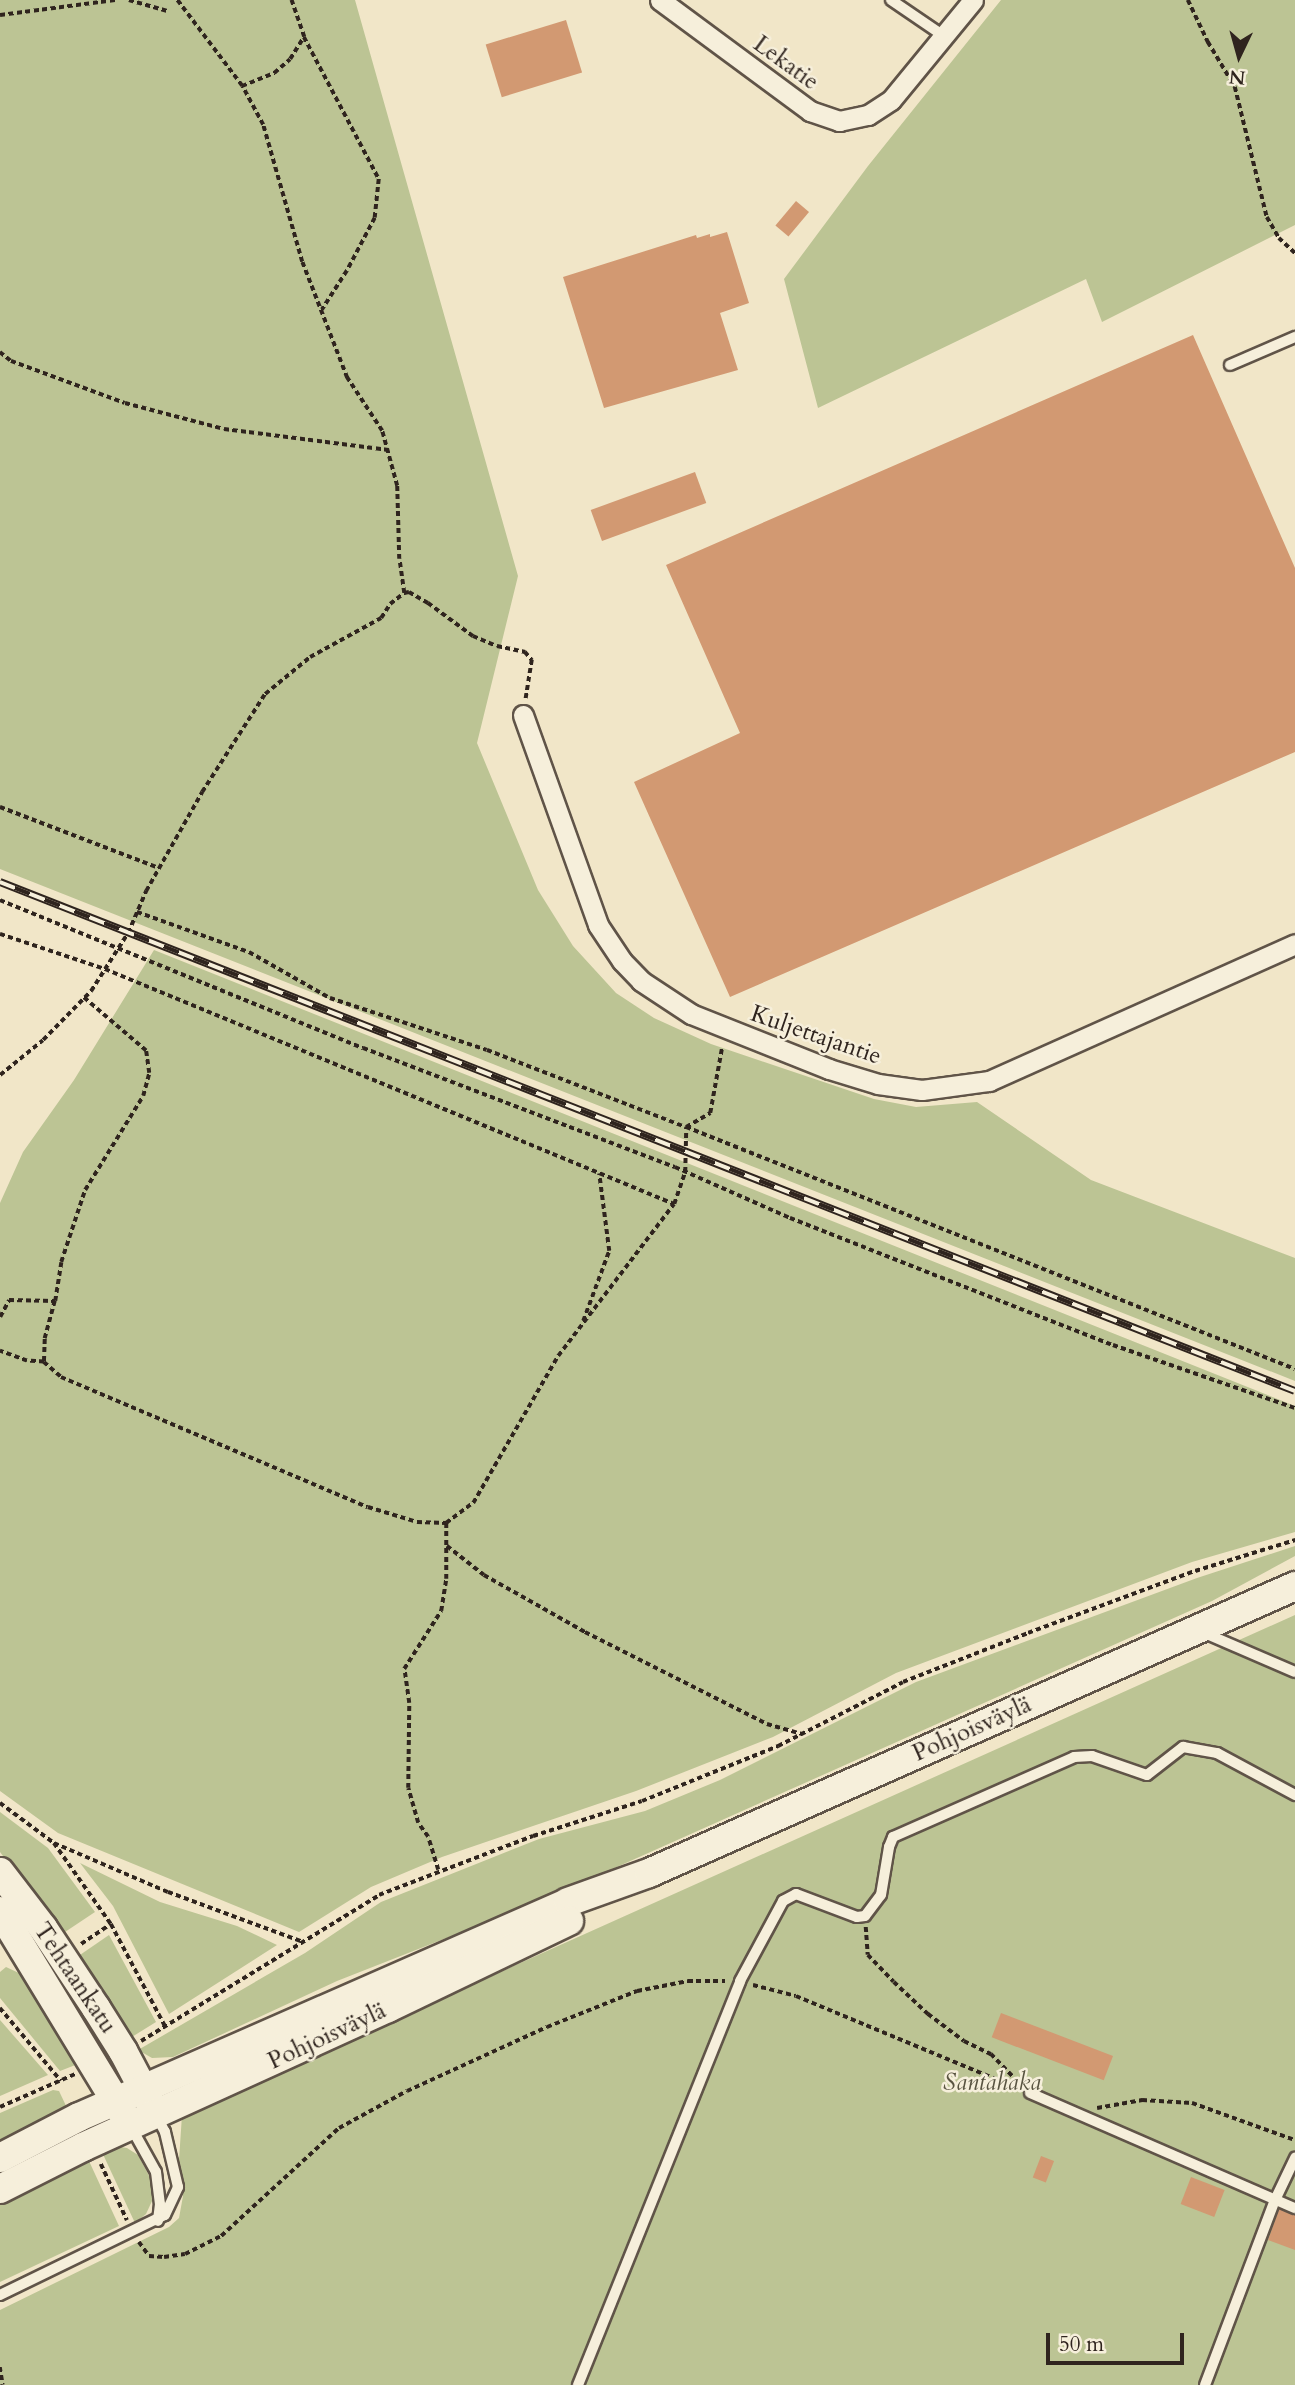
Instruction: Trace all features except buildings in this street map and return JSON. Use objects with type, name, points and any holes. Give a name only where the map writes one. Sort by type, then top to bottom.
[{"type":"main road","name":"Pohjoisväylä","points":[[0,2158],[115,2101],[568,1902],[649,1873],[1295,1586]]},
{"type":"main road","name":"Tehtaankatu","points":[[0,1872],[62,1957],[123,2051],[143,2089],[144,2120]]},
{"type":"main road","name":"Pohjoisväylä","points":[[0,2189],[573,1919],[649,1873]]},
{"type":"main road","name":"Tehtaankatu","points":[[0,1911],[115,2101],[144,2120]]},
{"type":"street","name":"Lekatie","points":[[660,0],[810,111],[839,121],[868,116],[891,100],[973,0]]},
{"type":"street","name":"Kuljettajantie","points":[[523,715],[598,925],[622,961],[641,981],[691,1014],[730,1031],[829,1069],[878,1084],[922,1090],[989,1081],[1295,944]]},
{"type":"lane","points":[[891,0],[944,36]]},
{"type":"lane","points":[[1230,365],[1295,337]]},
{"type":"lane","points":[[1196,1629],[1295,1672]]},
{"type":"lane","points":[[578,2385],[740,1981],[783,1901],[796,1894],[857,1917],[866,1916],[881,1895],[893,1837],[1074,1757],[1092,1755],[1147,1775],[1183,1747],[1217,1753],[1295,1795]]},
{"type":"lane","points":[[1030,2094],[1295,2208]]},
{"type":"lane","points":[[144,2120],[156,2172],[160,2204],[158,2221]]},
{"type":"lane","points":[[0,2295],[158,2221],[172,2206],[178,2187],[165,2132],[144,2120]]},
{"type":"lane","points":[[1205,2385],[1275,2200],[1295,2158]]},
{"type":"path","points":[[0,15],[116,0]]},
{"type":"path","points":[[129,0],[167,11]]},
{"type":"path","points":[[177,0],[242,86],[263,125],[302,262],[321,311],[348,378],[382,431],[389,450],[400,509],[399,559],[404,593]]},
{"type":"path","points":[[291,0],[304,37],[379,179],[375,218],[347,271],[321,311]]},
{"type":"path","points":[[1188,0],[1208,42],[1235,87],[1252,147],[1267,217],[1279,238],[1295,253]]},
{"type":"path","points":[[242,86],[274,73],[290,59],[304,37]]},
{"type":"path","points":[[0,352],[11,361],[125,402],[223,429],[389,450]]},
{"type":"path","points":[[0,1075],[43,1040],[84,998],[118,948],[202,792],[265,694],[310,657],[381,618],[390,604],[409,592],[473,636],[497,646],[517,648],[525,652],[532,660],[523,715]]},
{"type":"path","points":[[0,807],[159,869]]},
{"type":"path","points":[[0,900],[363,1048],[685,1172],[790,1218],[1113,1345],[1295,1408]]},
{"type":"path","points":[[137,912],[249,952],[330,998],[487,1050],[1295,1368]]},
{"type":"path","points":[[0,934],[105,969],[674,1204]]},
{"type":"path","points":[[44,1362],[45,1339],[61,1262],[85,1189],[142,1096],[149,1073],[149,1062],[139,1043],[84,998]]},
{"type":"path","points":[[686,1127],[710,1113],[719,1054],[730,1031]]},
{"type":"path","points":[[0,1351],[27,1361],[44,1362],[61,1377],[368,1507],[417,1522],[446,1523],[473,1503],[558,1356],[674,1204],[685,1172],[686,1127]]},
{"type":"path","points":[[582,1324],[609,1251],[600,1174]]},
{"type":"path","points":[[0,1317],[9,1300],[55,1301]]},
{"type":"path","points":[[438,1870],[428,1837],[418,1823],[408,1788],[409,1703],[404,1669],[441,1611],[447,1546],[446,1523]]},
{"type":"path","points":[[123,2051],[166,2028],[379,1895],[438,1870],[642,1801],[803,1734],[903,1682],[1028,1633],[1195,1571],[1295,1540]]},
{"type":"path","points":[[447,1546],[484,1575],[585,1632],[767,1724],[803,1734]]},
{"type":"path","points":[[0,1803],[54,1843],[168,1892],[303,1942]]},
{"type":"path","points":[[54,1843],[111,1924],[166,2028]]},
{"type":"path","points":[[866,1916],[868,1955],[928,2014],[964,2041],[991,2054],[1030,2094]]},
{"type":"path","points":[[62,1957],[111,1924]]},
{"type":"path","points":[[0,2008],[61,2081]]},
{"type":"path","points":[[0,2107],[94,2065]]},
{"type":"path","points":[[100,2162],[133,2232]]},
{"type":"path","points":[[0,2367],[3,2385]]},
{"type":"green space","points":[[0,0],[355,0],[518,576],[477,743],[538,890],[573,946],[616,993],[654,1018],[711,1044],[874,1099],[916,1107],[977,1102],[1091,1180],[1295,1258],[1295,1381],[0,869]]},
{"type":"green space","points":[[1001,0],[1295,0],[1295,225],[1102,322],[1086,279],[818,408],[784,279],[868,166]]},
{"type":"green space","points":[[154,950],[1295,1406],[1295,1532],[1192,1562],[896,1673],[773,1737],[636,1791],[442,1857],[371,1887],[299,1932],[58,1833],[0,1791],[0,1203],[23,1152],[74,1080]]},
{"type":"green space","points":[[1295,1546],[1295,1556],[1212,1601],[543,1900],[337,1981],[173,2057],[152,2058],[138,2050],[305,1953],[381,1902],[539,1839],[645,1811],[720,1780],[916,1682],[1197,1578]]},
{"type":"green space","name":"Santahaka","points":[[1295,1615],[1295,2385],[0,2385],[0,2310],[169,2227],[179,2218],[183,2196],[179,2160],[182,2115]]},
{"type":"green space","points":[[0,1812],[48,1848],[95,1912],[62,1934],[0,1852]]},
{"type":"green space","points":[[80,1863],[160,1902],[237,1926],[277,1945],[169,2014],[113,1906]]},
{"type":"green space","points":[[109,1935],[156,2022],[127,2040],[77,1957]]},
{"type":"green space","points":[[6,1967],[21,1974],[45,1996],[83,2062],[60,2071],[0,1998],[0,1972]]},
{"type":"green space","points":[[0,2020],[48,2075],[0,2096]]},
{"type":"green space","points":[[53,2090],[59,2091],[68,2110],[0,2146],[0,2113]]},
{"type":"green space","points":[[114,2146],[127,2148],[138,2155],[154,2185],[152,2201],[146,2214],[135,2223],[101,2150]]},
{"type":"green space","points":[[89,2161],[119,2226],[0,2282],[0,2203]]},
{"type":"railway","points":[[0,882],[1295,1391]]}]
